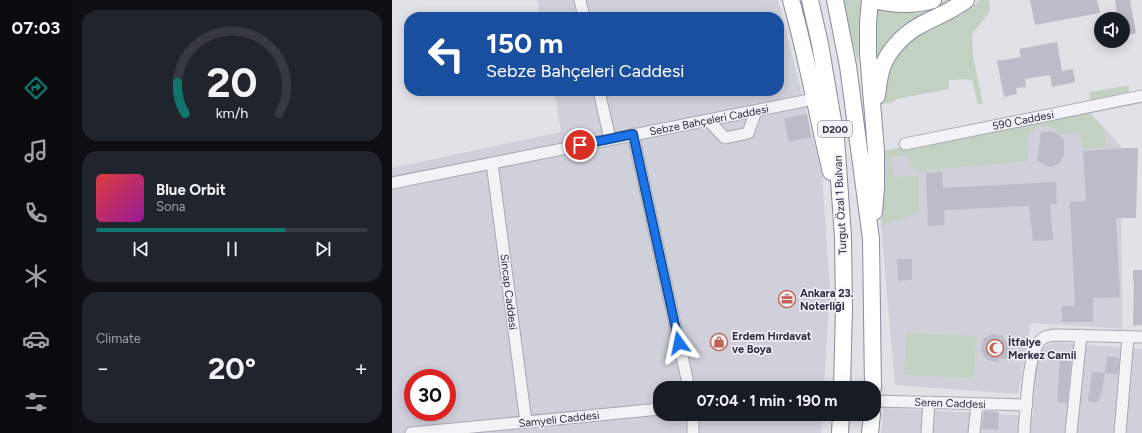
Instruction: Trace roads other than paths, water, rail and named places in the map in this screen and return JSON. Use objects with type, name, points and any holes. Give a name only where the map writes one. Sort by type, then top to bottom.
[{"type":"highway","points":[[791,0],[802,39],[822,135],[842,216]]},
{"type":"highway","name":"Turgut Özal 1 Bulvarı","points":[[810,0],[820,44],[836,138],[842,216],[844,308],[842,381]]},
{"type":"highway","name":"Turgut Özal 1 Bulvarı","points":[[835,0],[848,66],[873,257],[873,381]]},
{"type":"highway","points":[[870,0],[868,22],[868,65],[874,119]]},
{"type":"highway","points":[[874,0],[902,5],[918,4],[933,0]]},
{"type":"highway","points":[[874,119],[882,68],[892,50],[904,36],[918,27],[956,8],[966,0]]},
{"type":"highway","name":"Turgut Özal 1 Bulvarı","points":[[871,239],[876,188],[874,119]]},
{"type":"highway","points":[[840,421],[840,433]]},
{"type":"highway","points":[[870,433],[871,421]]},
{"type":"street","points":[[580,0],[583,12]]},
{"type":"street","points":[[601,96],[610,139]]},
{"type":"street","name":"590 Caddesi","points":[[905,144],[1142,96]]},
{"type":"street","name":"Sebze Bahçeleri Caddesi","points":[[392,183],[814,99]]},
{"type":"street","points":[[708,120],[724,138],[748,133],[756,111]]},
{"type":"street","points":[[633,134],[687,381]]},
{"type":"street","name":"Sincap Caddesi","points":[[492,163],[526,422]]},
{"type":"street","points":[[1024,433],[1029,375],[1033,355],[1042,339],[1057,334],[1142,337]]},
{"type":"street","points":[[1071,433],[1081,335]]},
{"type":"street","points":[[1120,433],[1128,336]]},
{"type":"street","name":"Seren Caddesi","points":[[881,401],[1026,405]]},
{"type":"street","points":[[927,433],[929,402]]},
{"type":"street","points":[[974,433],[977,404]]},
{"type":"street","name":"Samyeli Caddesi","points":[[411,433],[502,429],[526,422],[653,410]]},
{"type":"street","points":[[693,421],[693,433]]},
{"type":"place","name":"Ankara 23. Noterliği","points":[[787,299]]},
{"type":"place","name":"Erdem Hırdavat ve Boya","points":[[719,342]]},
{"type":"place","name":"İtfaiye Merkez Camii","points":[[995,348]]}]
